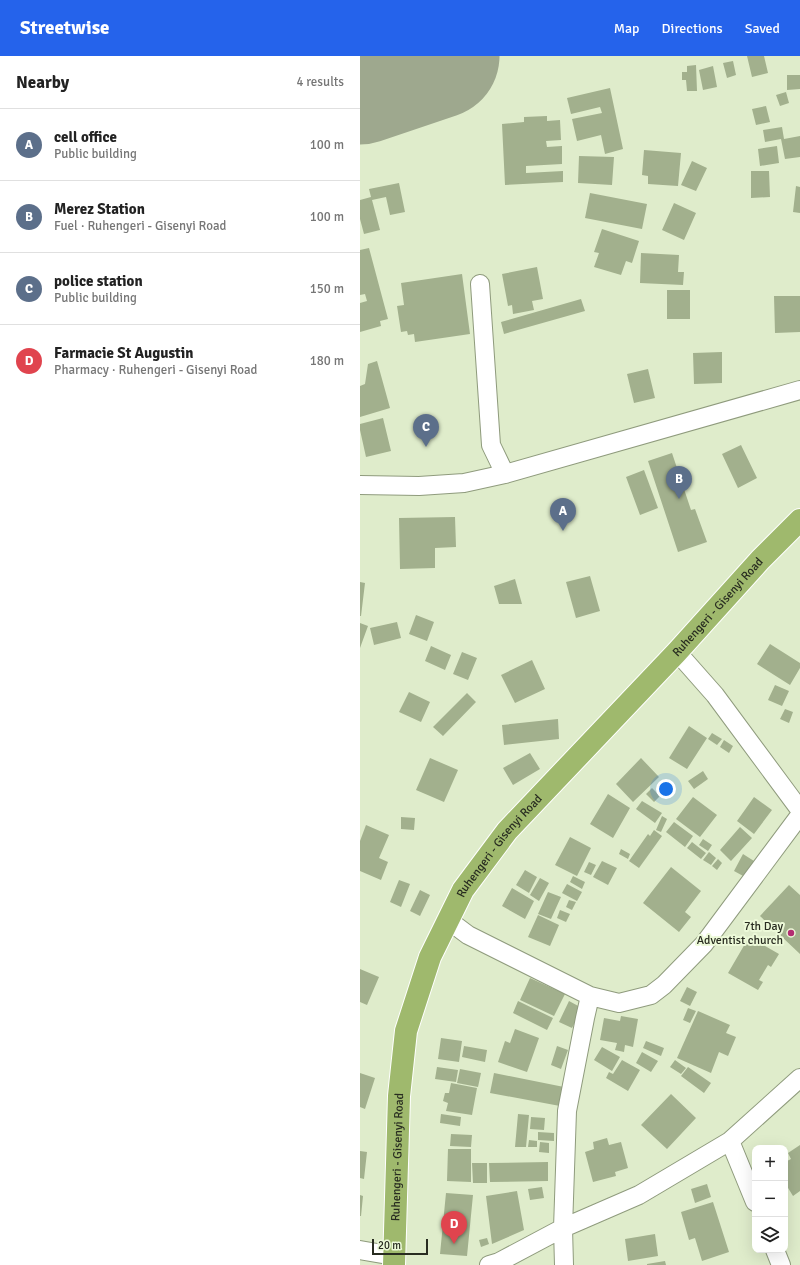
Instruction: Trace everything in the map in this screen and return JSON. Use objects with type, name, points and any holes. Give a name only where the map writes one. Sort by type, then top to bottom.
[{"type":"highway","name":"Ruhengeri - Gisenyi Road","points":[[394,1260],[399,1096],[406,1031],[430,957],[463,890],[507,831],[677,652],[760,560],[800,520]]},
{"type":"street","points":[[480,284],[492,445],[505,474]]},
{"type":"street","points":[[360,485],[419,486],[464,483],[505,474],[800,390]]},
{"type":"street","points":[[677,652],[714,695],[800,810]]},
{"type":"street","points":[[448,920],[468,935],[590,996],[619,1003],[651,995],[664,985],[704,944],[800,814]]},
{"type":"street","points":[[564,1265],[563,1228],[567,1111],[590,996]]},
{"type":"street","points":[[489,1265],[499,1262],[563,1228],[639,1195],[730,1141],[800,1078]]},
{"type":"street","points":[[730,1141],[752,1195]]},
{"type":"street","points":[[360,1250],[394,1260]]},
{"type":"street","points":[[776,1253],[781,1265]]},
{"type":"building","points":[[747,56],[764,56],[768,73],[752,77]]},
{"type":"building","points":[[733,61],[736,75],[727,78],[723,63]]},
{"type":"building","points":[[696,65],[697,91],[687,91],[686,80],[682,80],[682,72],[687,72],[687,66]]},
{"type":"building","points":[[713,66],[717,87],[703,90],[699,70]]},
{"type":"building","points":[[787,75],[800,75],[800,89],[787,90]]},
{"type":"building","points":[[610,88],[623,149],[605,154],[601,135],[577,141],[572,119],[602,113],[600,107],[571,114],[567,98]]},
{"type":"building","points":[[786,92],[789,103],[780,106],[776,95]]},
{"type":"building","points":[[766,106],[770,122],[756,125],[752,109]]},
{"type":"building","points":[[547,116],[547,121],[560,120],[561,140],[546,141],[547,147],[562,146],[562,164],[526,166],[526,173],[563,171],[563,182],[505,185],[502,124],[524,122],[524,117]]},
{"type":"building","points":[[782,127],[784,139],[800,136],[800,157],[785,159],[781,139],[765,142],[763,130]]},
{"type":"building","points":[[777,146],[779,163],[760,166],[758,149]]},
{"type":"building","points":[[644,150],[681,153],[678,186],[648,184],[648,176],[642,175]]},
{"type":"building","points":[[579,156],[614,157],[612,185],[578,183]]},
{"type":"building","points":[[692,161],[707,168],[696,191],[681,185]]},
{"type":"building","points":[[751,171],[769,171],[770,197],[751,198]]},
{"type":"building","points":[[399,183],[405,212],[390,215],[386,197],[372,200],[380,230],[364,234],[360,219],[360,200],[371,197],[369,189]]},
{"type":"building","points":[[796,186],[800,187],[800,213],[793,212]]},
{"type":"building","points":[[590,193],[647,204],[642,229],[585,218]]},
{"type":"building","points":[[674,203],[696,213],[684,240],[662,230]]},
{"type":"building","points":[[602,229],[639,241],[632,263],[626,261],[621,275],[594,267],[599,253],[594,252]]},
{"type":"building","points":[[369,248],[388,319],[380,321],[381,326],[360,332],[360,303],[367,301],[365,294],[360,295],[360,250]]},
{"type":"building","points":[[641,253],[679,255],[678,272],[684,272],[683,285],[640,283]]},
{"type":"building","points":[[537,267],[543,299],[532,301],[534,310],[513,314],[512,305],[508,306],[502,274]]},
{"type":"building","points":[[462,274],[470,334],[415,342],[414,334],[408,335],[407,331],[401,332],[397,306],[404,305],[401,283]]},
{"type":"building","points":[[667,290],[690,290],[690,319],[667,319]]},
{"type":"building","points":[[774,296],[800,296],[800,332],[775,333]]},
{"type":"building","points":[[581,299],[585,311],[504,334],[501,322]]},
{"type":"building","points":[[722,352],[722,383],[694,384],[693,353]]},
{"type":"building","points":[[377,361],[390,408],[360,417],[360,386],[365,384],[368,364]]},
{"type":"building","points":[[648,369],[655,398],[634,403],[627,374]]},
{"type":"building","points":[[383,418],[391,451],[366,457],[360,424]]},
{"type":"building","points":[[741,445],[757,478],[738,488],[722,454]]},
{"type":"building","points":[[672,453],[691,510],[695,509],[707,542],[678,552],[648,461]]},
{"type":"building","points":[[644,470],[658,508],[640,515],[626,477]]},
{"type":"building","points":[[455,517],[456,547],[435,548],[435,568],[400,569],[399,518]]},
{"type":"building","points":[[590,576],[600,611],[576,618],[566,582]]},
{"type":"building","points":[[515,579],[522,604],[499,604],[494,586]]},
{"type":"building","points":[[360,582],[365,583],[361,616],[360,616]]},
{"type":"building","points":[[416,615],[434,622],[427,641],[409,634]]},
{"type":"building","points":[[397,622],[401,638],[374,645],[370,628]]},
{"type":"building","points":[[360,623],[368,626],[360,648]]},
{"type":"building","points":[[770,644],[800,663],[800,668],[790,685],[757,664]]},
{"type":"building","points":[[431,646],[451,655],[445,670],[425,661]]},
{"type":"building","points":[[462,652],[477,658],[468,680],[453,674]]},
{"type":"building","points":[[532,660],[545,689],[515,703],[501,675]]},
{"type":"building","points":[[775,685],[789,691],[782,706],[768,700]]},
{"type":"building","points":[[409,692],[430,702],[421,722],[399,712]]},
{"type":"building","points":[[467,693],[476,702],[443,736],[433,727]]},
{"type":"building","points":[[785,709],[793,712],[789,723],[780,719]]},
{"type":"building","points":[[558,719],[559,739],[504,745],[502,725]]},
{"type":"building","points":[[689,726],[707,738],[687,769],[669,758]]},
{"type":"building","points":[[712,733],[722,739],[717,745],[708,739]]},
{"type":"building","points":[[724,740],[733,746],[729,753],[720,747]]},
{"type":"building","points":[[530,753],[540,769],[513,785],[503,768]]},
{"type":"building","points":[[430,758],[458,770],[444,802],[416,790]]},
{"type":"building","points":[[641,758],[659,777],[633,802],[616,784]]},
{"type":"building","points":[[703,771],[708,779],[694,789],[688,781]]},
{"type":"building","points":[[652,788],[660,796],[654,802],[646,794]]},
{"type":"building","points":[[608,794],[630,808],[613,838],[590,824]]},
{"type":"building","points":[[693,797],[717,815],[700,837],[676,819]]},
{"type":"building","points":[[754,797],[772,810],[754,834],[737,821]]},
{"type":"building","points":[[642,801],[662,813],[655,823],[636,809]]},
{"type":"building","points":[[662,816],[667,819],[661,832],[656,830]]},
{"type":"building","points":[[401,817],[415,818],[414,830],[401,829]]},
{"type":"building","points":[[674,822],[693,836],[685,847],[666,832]]},
{"type":"building","points":[[366,825],[389,835],[379,858],[388,862],[381,880],[360,871],[360,841]]},
{"type":"building","points":[[740,827],[752,838],[731,861],[720,850]]},
{"type":"building","points":[[654,830],[662,836],[639,868],[629,861],[648,834],[650,836]]},
{"type":"building","points":[[570,837],[591,848],[577,876],[555,865]]},
{"type":"building","points":[[703,839],[712,845],[708,851],[699,845]]},
{"type":"building","points":[[692,842],[706,853],[701,859],[687,848]]},
{"type":"building","points":[[621,849],[630,854],[628,859],[619,854]]},
{"type":"building","points":[[709,852],[716,858],[711,865],[703,860]]},
{"type":"building","points":[[743,854],[754,861],[745,877],[734,871]]},
{"type":"building","points":[[718,859],[722,863],[717,870],[712,866]]},
{"type":"building","points":[[602,861],[617,868],[608,885],[593,877]]},
{"type":"building","points":[[589,862],[596,865],[591,875],[584,872]]},
{"type":"building","points":[[671,867],[701,891],[685,912],[691,917],[679,932],[643,903]]},
{"type":"building","points":[[525,870],[537,877],[529,893],[516,885]]},
{"type":"building","points":[[573,876],[585,882],[582,889],[570,882]]},
{"type":"building","points":[[540,878],[549,883],[539,901],[530,895]]},
{"type":"building","points":[[399,880],[410,884],[401,907],[390,902]]},
{"type":"building","points":[[567,884],[582,892],[577,901],[562,893]]},
{"type":"building","points":[[789,885],[800,895],[800,954],[760,916]]},
{"type":"building","points":[[512,888],[534,901],[525,919],[502,906]]},
{"type":"building","points":[[420,890],[430,895],[420,916],[410,911]]},
{"type":"building","points":[[548,892],[561,897],[551,919],[538,914]]},
{"type":"building","points":[[569,900],[576,902],[572,910],[566,907]]},
{"type":"building","points":[[560,910],[570,914],[566,922],[557,918]]},
{"type":"building","points":[[538,915],[559,925],[550,946],[528,937]]},
{"type":"building","points":[[749,937],[779,954],[771,967],[768,965],[759,980],[763,982],[758,990],[728,973]]},
{"type":"building","points":[[360,969],[379,977],[367,1005],[360,1002]]},
{"type":"building","points":[[530,978],[565,994],[554,1016],[520,1000]]},
{"type":"building","points":[[687,987],[697,992],[690,1006],[680,1001]]},
{"type":"building","points":[[518,1001],[553,1018],[547,1030],[513,1013]]},
{"type":"building","points":[[569,1001],[582,1008],[572,1028],[559,1022]]},
{"type":"building","points":[[688,1008],[696,1011],[690,1023],[683,1020]]},
{"type":"building","points":[[698,1011],[730,1025],[726,1033],[736,1037],[728,1056],[719,1052],[711,1073],[677,1058]]},
{"type":"building","points":[[621,1016],[638,1019],[633,1047],[625,1045],[624,1052],[615,1050],[617,1043],[600,1040],[604,1018],[620,1021]]},
{"type":"building","points":[[515,1029],[539,1038],[527,1072],[498,1062],[505,1041],[510,1043]]},
{"type":"building","points":[[441,1038],[462,1041],[459,1062],[438,1059]]},
{"type":"building","points":[[646,1041],[664,1048],[661,1056],[643,1048]]},
{"type":"building","points":[[464,1046],[487,1050],[485,1062],[462,1057]]},
{"type":"building","points":[[557,1046],[568,1050],[561,1069],[551,1065]]},
{"type":"building","points":[[602,1047],[620,1057],[612,1071],[594,1060]]},
{"type":"building","points":[[642,1052],[658,1061],[651,1072],[636,1063]]},
{"type":"building","points":[[622,1060],[640,1070],[628,1091],[606,1078],[609,1072],[613,1074]]},
{"type":"building","points":[[675,1060],[686,1068],[681,1074],[670,1067]]},
{"type":"building","points":[[437,1067],[458,1070],[456,1082],[435,1079]]},
{"type":"building","points":[[688,1067],[711,1083],[704,1093],[681,1076]]},
{"type":"building","points":[[460,1069],[481,1073],[478,1087],[457,1083]]},
{"type":"building","points":[[360,1073],[375,1078],[365,1109],[360,1107]]},
{"type":"building","points":[[494,1073],[564,1087],[560,1106],[490,1093]]},
{"type":"building","points":[[451,1083],[477,1088],[472,1115],[446,1111],[448,1103],[443,1101],[445,1093],[449,1093]]},
{"type":"building","points":[[671,1094],[696,1118],[667,1149],[641,1125]]},
{"type":"building","points":[[441,1114],[461,1117],[460,1126],[440,1123]]},
{"type":"building","points":[[518,1114],[529,1115],[526,1147],[515,1147]]},
{"type":"building","points":[[531,1117],[545,1118],[544,1130],[530,1129]]},
{"type":"building","points":[[538,1132],[554,1133],[554,1141],[538,1140]]},
{"type":"building","points":[[451,1134],[472,1135],[471,1147],[450,1146]]},
{"type":"building","points":[[607,1138],[609,1145],[621,1142],[628,1168],[615,1172],[616,1176],[593,1182],[585,1152],[594,1149],[593,1142]]},
{"type":"building","points":[[529,1140],[537,1141],[537,1147],[528,1147]]},
{"type":"building","points":[[540,1142],[549,1143],[549,1153],[539,1152]]},
{"type":"building","points":[[800,1145],[800,1191],[793,1196],[788,1188],[788,1160],[791,1159],[788,1153]]},
{"type":"building","points":[[448,1149],[471,1149],[471,1182],[447,1181]]},
{"type":"building","points":[[360,1151],[367,1152],[364,1179],[360,1178]]},
{"type":"building","points":[[548,1162],[548,1181],[490,1182],[489,1163]]},
{"type":"building","points":[[472,1163],[487,1163],[487,1183],[473,1183]]},
{"type":"building","points":[[707,1184],[711,1197],[695,1203],[691,1189]]},
{"type":"building","points":[[542,1187],[544,1198],[530,1200],[528,1189]]},
{"type":"building","points":[[517,1191],[524,1230],[492,1244],[486,1196]]},
{"type":"building","points":[[446,1193],[473,1195],[467,1256],[440,1254]]},
{"type":"building","points":[[360,1195],[363,1196],[361,1216],[360,1216]]},
{"type":"building","points":[[713,1202],[729,1252],[702,1261],[695,1238],[689,1240],[681,1212]]},
{"type":"building","points":[[655,1234],[658,1256],[628,1261],[625,1239]]},
{"type":"building","points":[[487,1238],[489,1244],[481,1247],[479,1240]]},
{"type":"building","points":[[665,1261],[666,1265],[647,1265],[647,1264]]},
{"type":"runway","points":[[360,82],[437,56]]},
{"type":"place","name":"police station","points":[[426,447]]},
{"type":"place","name":"Merez Station","points":[[679,499]]},
{"type":"place","name":"cell office","points":[[563,531]]},
{"type":"place","name":"7th Day Adventist church","points":[[791,933]]},
{"type":"place","name":"Farmacie St Augustin","points":[[454,1244]]}]
